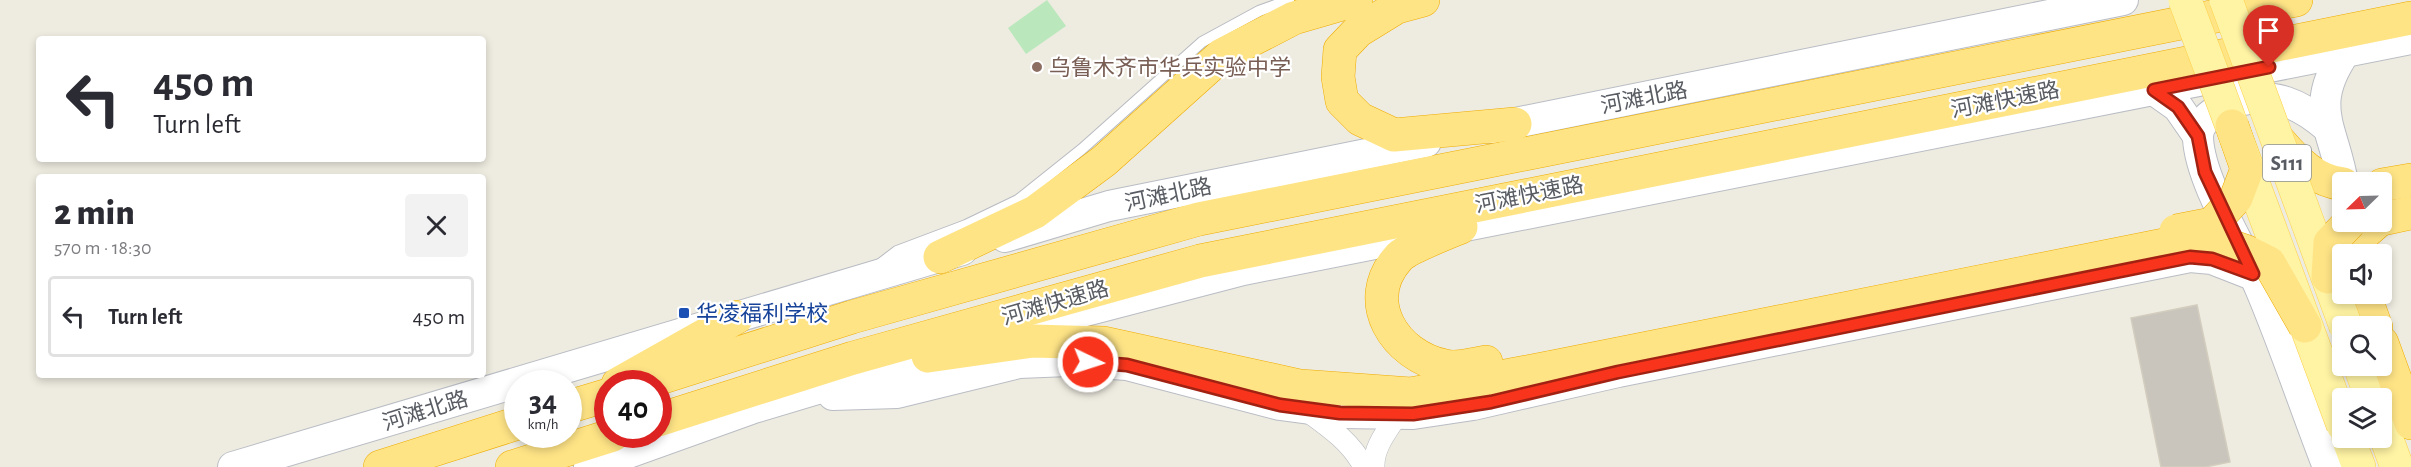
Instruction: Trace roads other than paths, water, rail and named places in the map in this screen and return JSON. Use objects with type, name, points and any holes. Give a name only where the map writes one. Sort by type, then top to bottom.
[{"type":"highway","points":[[940,257],[1035,212],[1104,161],[1222,55],[1294,18],[1356,0]]},
{"type":"highway","points":[[1423,0],[1397,7],[1358,31],[1340,51],[1338,77],[1342,101],[1360,119],[1394,135],[1515,124]]},
{"type":"highway","name":"河滩快速路","points":[[672,374],[852,317],[1199,219],[2296,0]]},
{"type":"highway","name":"河滩快速路","points":[[672,416],[853,358],[1200,261],[2411,18]]},
{"type":"highway","points":[[928,356],[1033,341],[1104,343],[1199,361],[1300,386],[1411,394],[1552,358],[2212,224],[2236,198],[2247,169],[2235,137]]},
{"type":"highway","points":[[2280,142],[2298,163],[2332,183]]},
{"type":"highway","points":[[2392,183],[2411,180]]},
{"type":"highway","points":[[2392,199],[2411,195]]},
{"type":"highway","points":[[2392,217],[2411,213]]},
{"type":"highway","points":[[1461,227],[1400,256],[1385,280],[1382,311],[1392,335],[1414,355],[1447,367],[1492,361],[1552,358],[2204,237],[2245,251],[2269,263],[2305,326]]},
{"type":"highway","points":[[2328,278],[2330,243],[2360,237],[2366,232]]},
{"type":"highway","points":[[643,370],[737,317]]},
{"type":"highway","points":[[2392,371],[2411,423]]},
{"type":"highway","points":[[672,427],[754,408]]},
{"type":"highway","points":[[380,467],[504,427]]},
{"type":"highway","points":[[512,467],[594,441]]},
{"type":"highway","points":[[551,455],[594,445]]},
{"type":"main road","name":"S111","points":[[2185,0],[2332,396]]},
{"type":"main road","name":"S111","points":[[2226,0],[2342,316]]},
{"type":"main road","points":[[2352,448],[2359,467]]},
{"type":"main road","points":[[2390,448],[2397,467]]},
{"type":"street","name":"河滩北路","points":[[233,467],[1109,206],[2123,0]]},
{"type":"street","points":[[590,467],[754,408],[1026,326],[1243,270],[2411,39]]},
{"type":"street","points":[[2339,172],[2326,126],[2324,102],[2327,83],[2345,52]]},
{"type":"street","points":[[2154,90],[2178,107],[2198,136],[2205,172],[2253,274],[2328,467]]},
{"type":"street","points":[[2198,136],[2206,119],[2228,104],[2254,97],[2289,102],[2306,109],[2326,126]]},
{"type":"street","points":[[794,396],[897,393],[1019,363],[1068,361],[1127,365],[1280,405],[1304,409],[1340,413],[1398,414],[1473,405],[1618,372],[2190,257],[2212,259],[2253,274]]},
{"type":"street","points":[[1304,409],[1334,431],[1357,454],[1364,467]]},
{"type":"street","points":[[1374,467],[1373,459],[1382,438],[1398,414]]},
{"type":"lane","points":[[855,282],[897,251],[966,225],[1018,200],[1082,149],[1202,42],[1259,11],[1289,0]]},
{"type":"place","name":"乌鲁木齐市华兵实验中学","points":[[1037,67]]},
{"type":"place","name":"华凌福利学校","points":[[684,313]]}]
